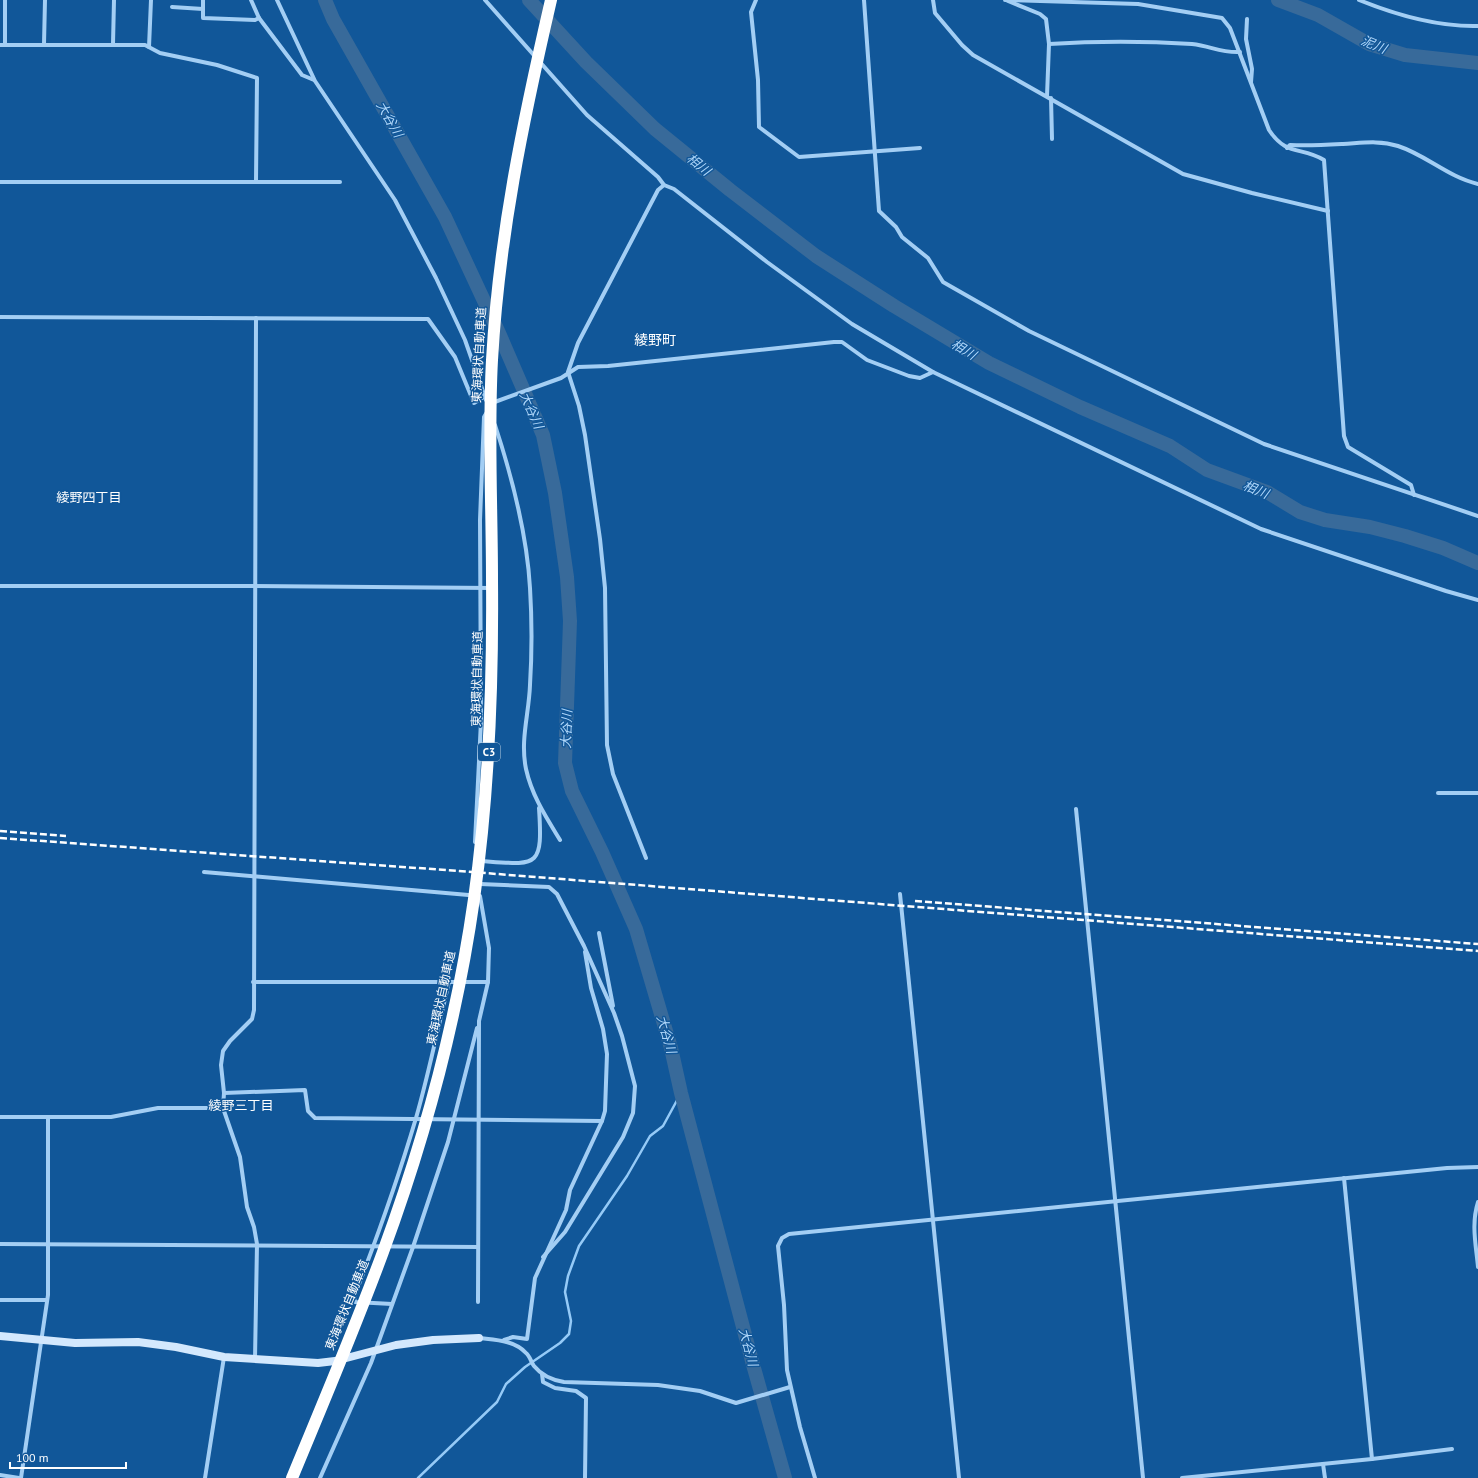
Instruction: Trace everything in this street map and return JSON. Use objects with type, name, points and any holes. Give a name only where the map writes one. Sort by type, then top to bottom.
[{"type":"highway","name":"東海環状自動車道","points":[[292,1478],[380,1260],[404,1192],[438,1078],[453,1017],[464,956],[482,833],[489,748],[492,583],[490,430],[492,363],[497,291],[504,228],[514,172],[551,0]]},
{"type":"street","points":[[5,0],[2,44],[145,45],[160,53],[217,65],[257,78],[256,181]]},
{"type":"street","points":[[44,44],[45,0]]},
{"type":"street","points":[[113,44],[114,0]]},
{"type":"street","points":[[149,47],[151,0]]},
{"type":"street","points":[[203,0],[203,18],[259,18]]},
{"type":"street","points":[[251,0],[259,18],[302,75],[315,80]]},
{"type":"street","points":[[278,0],[315,80],[395,200],[454,315],[465,340],[485,396],[499,439],[526,549],[530,588],[530,686],[523,743],[526,769],[539,806],[560,840]]},
{"type":"street","points":[[484,0],[587,116],[658,178],[664,185],[674,189],[767,262],[852,324],[932,372],[1261,529],[1446,591],[1478,600]]},
{"type":"street","points":[[756,0],[751,12],[758,80],[759,127],[799,157],[920,148]]},
{"type":"street","points":[[864,0],[880,211],[896,227],[902,237],[928,258],[944,282],[1029,331],[1264,444],[1478,516]]},
{"type":"street","points":[[934,0],[934,13],[962,45],[973,55],[1183,174],[1252,193],[1328,211]]},
{"type":"street","points":[[1004,0],[1068,0],[1138,4],[1184,12],[1207,14],[1222,18],[1230,28],[1269,130],[1276,141],[1287,148],[1318,156],[1324,160],[1344,436],[1348,447],[1411,485],[1414,495]]},
{"type":"street","points":[[1004,0],[1040,14],[1046,19],[1052,139]]},
{"type":"street","points":[[1359,0],[1378,8],[1426,21],[1463,27],[1478,26]]},
{"type":"street","points":[[172,7],[203,9]]},
{"type":"street","points":[[1247,19],[1246,39],[1252,69],[1251,84]]},
{"type":"street","points":[[1048,44],[1137,41],[1200,45],[1208,46],[1218,51],[1240,52]]},
{"type":"street","points":[[1287,148],[1290,145],[1316,146],[1375,141],[1396,145],[1412,151],[1453,176],[1478,184]]},
{"type":"street","points":[[0,182],[340,182]]},
{"type":"street","points":[[646,858],[613,774],[607,745],[604,588],[600,539],[585,435],[579,406],[568,372],[578,343],[658,190],[664,185]]},
{"type":"street","points":[[0,317],[428,319],[455,357],[474,403],[485,396]]},
{"type":"street","points":[[255,1360],[257,1244],[254,1227],[247,1207],[240,1156],[223,1108],[224,1093],[221,1065],[223,1051],[230,1041],[252,1019],[254,1010],[254,586],[256,318]]},
{"type":"street","points":[[320,1478],[375,1350],[413,1247],[454,1119],[488,982],[489,948],[480,896],[479,861],[475,841],[481,722],[480,588],[482,452],[484,417],[488,406],[561,378],[578,366],[608,366],[834,342],[842,342],[867,360],[909,376],[920,378],[932,372]]},
{"type":"street","points":[[0,586],[498,588]]},
{"type":"street","points":[[1438,794],[1478,793]]},
{"type":"street","points":[[479,861],[518,864],[531,861],[538,854],[541,842],[539,806]]},
{"type":"street","points":[[1076,809],[1142,1478]]},
{"type":"street","points":[[204,872],[480,896]]},
{"type":"street","points":[[480,884],[549,887],[557,894],[584,946],[614,1013],[622,1036],[634,1086],[633,1113],[624,1137],[565,1232],[543,1257]]},
{"type":"street","points":[[900,894],[959,1478]]},
{"type":"street","points":[[599,933],[614,1013]]},
{"type":"street","points":[[0,1336],[75,1343],[138,1342],[176,1347],[224,1357],[318,1363],[335,1361],[375,1350],[434,1340],[479,1338],[504,1340],[513,1337],[527,1339],[535,1278],[543,1257],[566,1210],[570,1190],[602,1121],[605,1111],[607,1054],[603,1029],[591,988],[584,946]]},
{"type":"street","points":[[253,982],[488,982]]},
{"type":"street","points":[[392,1304],[356,1302],[354,1297],[373,1247],[416,1119],[449,982]]},
{"type":"street","points":[[478,1302],[479,1021]]},
{"type":"street","points":[[224,1093],[305,1090],[308,1111],[315,1118],[602,1121]]},
{"type":"street","points":[[0,1117],[112,1117],[158,1108],[223,1108]]},
{"type":"street","points":[[0,1475],[20,1478],[42,1341],[47,1300],[48,1117]]},
{"type":"street","points":[[815,1478],[790,1387],[787,1370],[784,1305],[778,1246],[782,1238],[790,1234],[1344,1178],[1447,1168],[1478,1167]]},
{"type":"street","points":[[1344,1178],[1372,1459]]},
{"type":"street","points":[[1478,1202],[1474,1214],[1474,1234],[1478,1267]]},
{"type":"street","points":[[0,1244],[257,1244],[373,1247],[478,1247]]},
{"type":"street","points":[[0,1300],[47,1300]]},
{"type":"street","points":[[504,1340],[526,1352],[542,1374],[553,1380],[564,1382],[658,1385],[700,1391],[736,1403],[782,1388],[790,1387]]},
{"type":"street","points":[[205,1478],[224,1357]]},
{"type":"street","points":[[542,1374],[543,1382],[555,1388],[576,1391],[586,1398],[585,1478]]},
{"type":"street","points":[[1182,1478],[1372,1459],[1452,1449]]},
{"type":"street","points":[[1323,1464],[1325,1478]]},
{"type":"waterway","name":"大谷川","points":[[325,0],[333,19],[445,217],[499,333],[543,435],[555,493],[567,577],[570,621],[565,763],[572,791],[602,852],[636,929],[671,1048],[681,1093],[752,1361],[785,1478]]},
{"type":"waterway","name":"相川","points":[[529,0],[586,62],[655,129],[730,190],[816,256],[894,306],[989,363],[1080,407],[1170,446],[1207,470],[1267,492],[1300,512],[1325,520],[1370,527],[1405,536],[1443,548],[1478,563]]},
{"type":"waterway","name":"泥川","points":[[1278,0],[1318,15],[1369,44],[1405,55],[1478,63]]},
{"type":"waterway","points":[[418,1478],[497,1402],[506,1384],[525,1367],[560,1343],[569,1334],[571,1321],[565,1292],[568,1276],[579,1246],[627,1176],[650,1136],[663,1126],[681,1093]]},
{"type":"railway","points":[[0,831],[66,836]]},
{"type":"railway","points":[[0,838],[459,871],[1478,951]]},
{"type":"railway","points":[[915,901],[1478,944]]},
{"type":"district","name":"綾野町","points":[[655,340]]},
{"type":"district","name":"綾野四丁目","points":[[89,497]]},
{"type":"district","name":"綾野三丁目","points":[[241,1105]]}]
